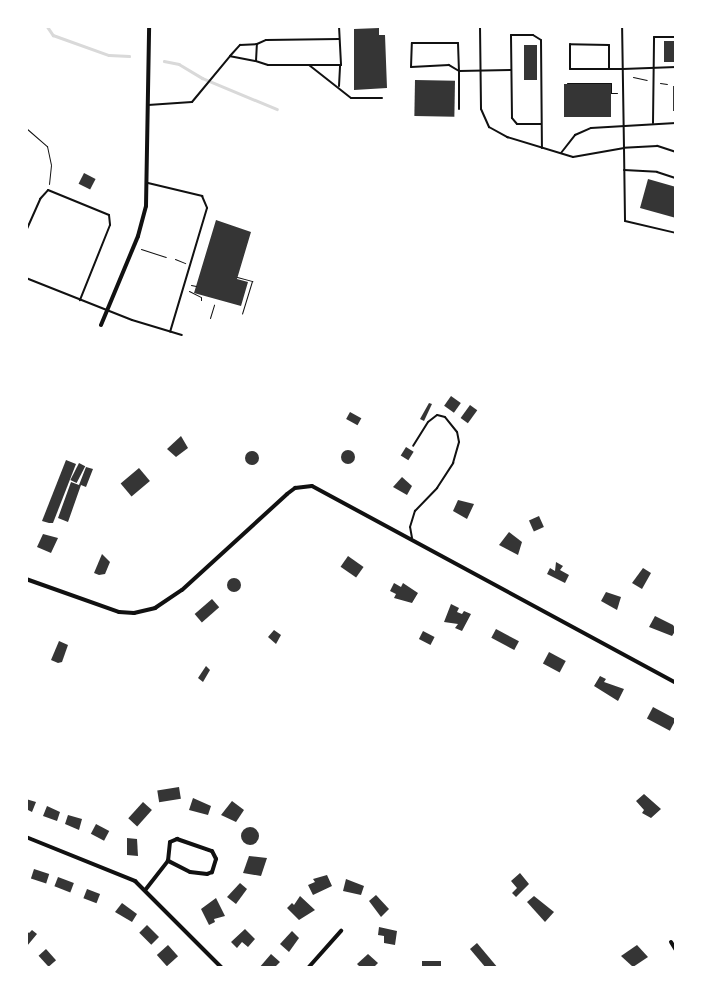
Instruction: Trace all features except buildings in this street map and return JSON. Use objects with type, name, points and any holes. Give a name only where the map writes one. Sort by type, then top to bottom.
[{"type":"street","points":[[102,325],[138,236],[148,183],[149,26]]},
{"type":"street","points":[[26,578],[119,612],[134,613],[155,608],[182,590],[287,494],[302,486],[326,491],[676,682]]},
{"type":"street","points":[[26,838],[113,870],[146,889],[222,968]]},
{"type":"street","points":[[146,889],[168,860],[168,847],[177,839],[204,847],[216,859],[212,872],[207,874],[190,872],[168,860]]},
{"type":"street","points":[[308,968],[341,930]]},
{"type":"street","points":[[670,942],[676,950]]},
{"type":"lane","points":[[339,26],[339,86]]},
{"type":"lane","points":[[480,26],[481,109],[489,127],[507,137],[572,157],[624,148],[657,146],[676,152]]},
{"type":"lane","points":[[622,26],[624,221],[676,233]]},
{"type":"lane","points":[[541,124],[517,124],[510,111],[511,35],[533,34],[541,40],[542,148]]},
{"type":"lane","points":[[653,123],[654,37],[676,37]]},
{"type":"lane","points":[[148,105],[183,105],[192,102],[205,88],[212,75],[240,45],[257,44],[266,40],[339,39]]},
{"type":"lane","points":[[459,108],[459,71],[458,43],[412,43],[411,67],[449,65],[459,71],[511,70]]},
{"type":"lane","points":[[256,61],[257,44]]},
{"type":"lane","points":[[608,69],[609,44],[570,44],[570,69],[608,69],[623,69],[676,68]]},
{"type":"lane","points":[[230,56],[268,65],[340,65]]},
{"type":"lane","points":[[309,65],[339,86],[351,98],[382,98]]},
{"type":"lane","points":[[561,154],[575,135],[583,131],[624,124],[676,123]]},
{"type":"lane","points":[[624,170],[656,172],[676,178]]},
{"type":"lane","points":[[148,183],[202,196],[207,208],[170,332]]},
{"type":"lane","points":[[26,231],[40,199],[48,190],[108,215],[111,219],[80,300]]},
{"type":"lane","points":[[26,278],[107,311],[182,335]]},
{"type":"lane","points":[[412,538],[410,527],[415,511],[437,488],[453,464],[459,442],[457,432],[445,417],[436,415],[428,422],[413,446]]},
{"type":"path","points":[[633,77],[647,80]]},
{"type":"path","points":[[567,83],[611,83],[611,93],[618,93]]},
{"type":"path","points":[[660,83],[667,84]]},
{"type":"path","points":[[26,93],[26,103]]},
{"type":"path","points":[[26,128],[47,146],[51,165],[48,190]]},
{"type":"path","points":[[140,248],[166,257]]},
{"type":"path","points":[[175,260],[185,262]]},
{"type":"path","points":[[237,277],[252,281],[242,313]]},
{"type":"path","points":[[190,285],[196,286]]},
{"type":"path","points":[[189,291],[198,294],[201,300]]},
{"type":"path","points":[[210,318],[214,305]]},
{"type":"waterway","points":[[47,26],[53,35],[109,55],[129,56]]},
{"type":"waterway","points":[[164,61],[179,64],[202,78],[277,109]]}]
